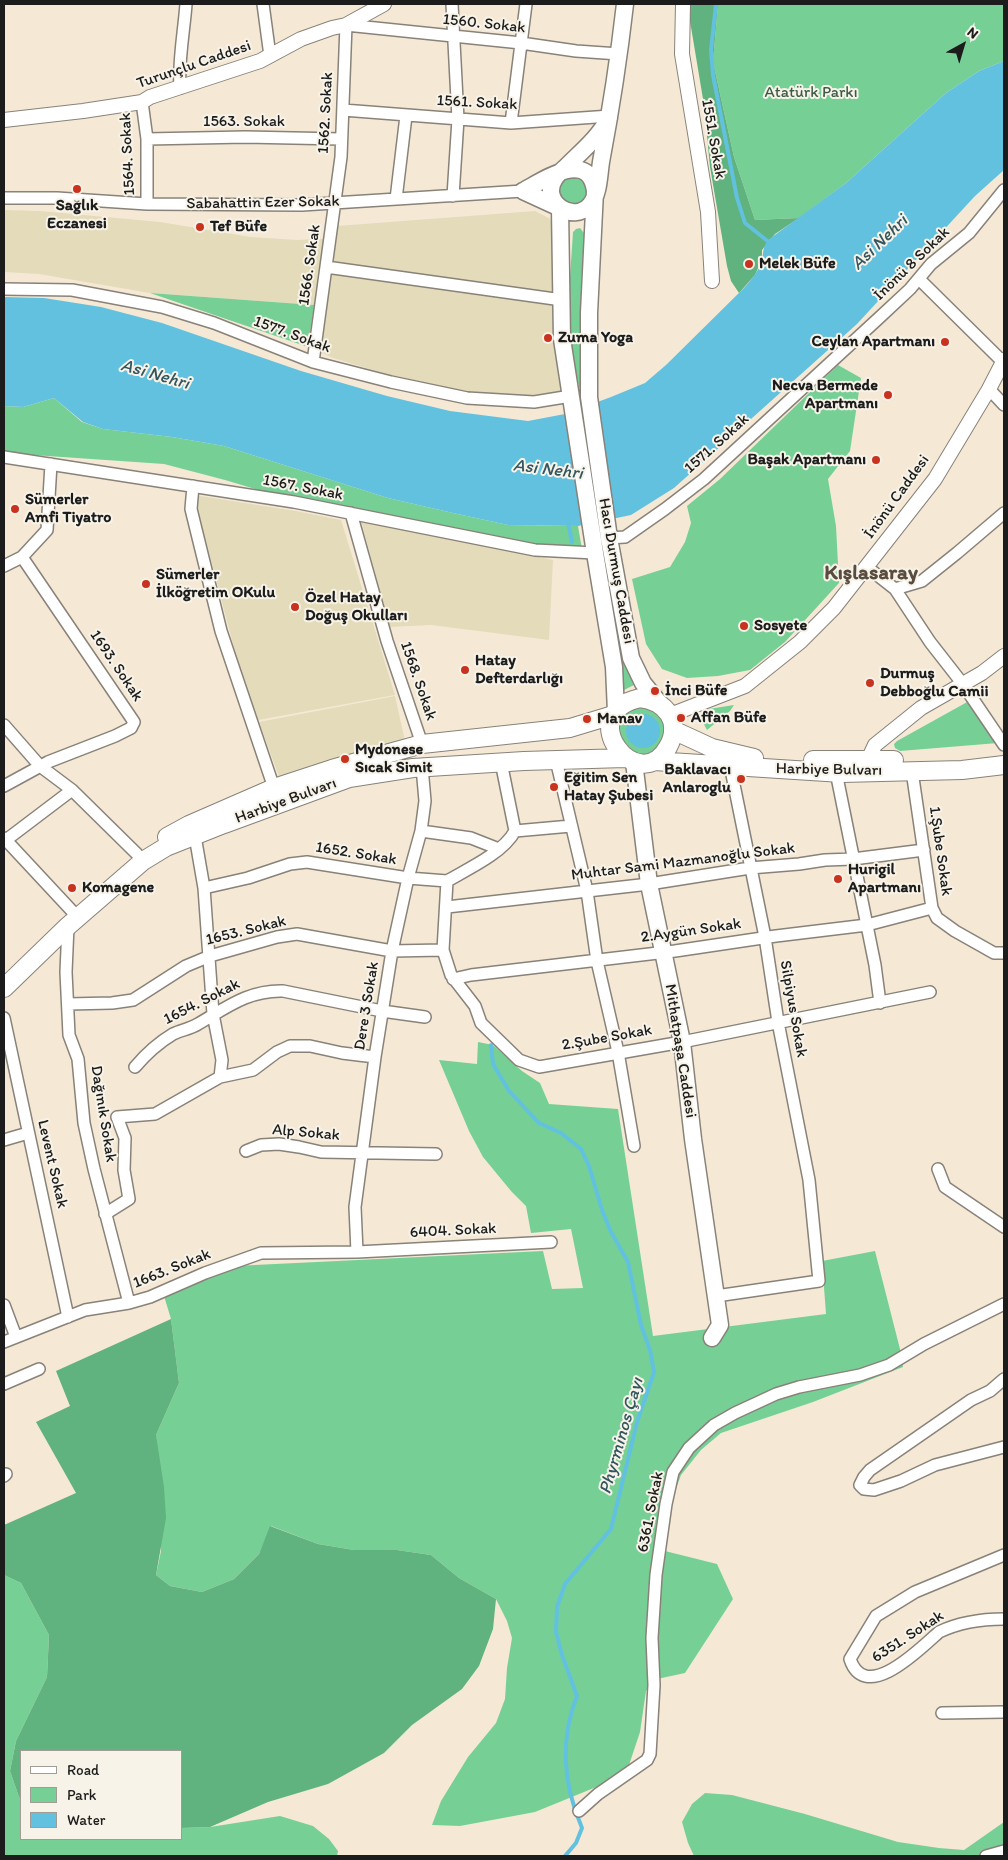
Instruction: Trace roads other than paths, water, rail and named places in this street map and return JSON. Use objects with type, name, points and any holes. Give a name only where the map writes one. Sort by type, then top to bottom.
[{"type":"main road","name":"Hacı Durmuş Caddesi","points":[[610,117],[603,131],[554,178],[551,190],[554,202],[560,208],[571,213],[585,210],[594,198],[610,117],[625,4]]},
{"type":"main road","points":[[561,172],[572,168],[586,172],[591,178],[596,191]]},
{"type":"main road","name":"Sabahattin Ezer Sokak","points":[[523,191],[561,172]]},
{"type":"main road","name":"Sabahattin Ezer Sokak","points":[[523,191],[560,208]]},
{"type":"main road","name":"Hacı Durmuş Caddesi","points":[[596,191],[589,313],[589,397],[609,538],[632,658],[643,683],[667,716]]},
{"type":"main road","name":"Hacı Durmuş Caddesi","points":[[560,208],[562,339],[614,666],[614,713]]},
{"type":"main road","name":"Harbiye Bulvarı","points":[[4,988],[70,919],[137,854],[189,825],[274,788],[332,769],[422,744],[570,728],[614,713],[629,700],[640,698],[650,699],[667,716],[712,748],[760,760],[868,766],[912,771],[962,770],[1004,766]]},
{"type":"main road","points":[[614,713],[610,724],[612,742],[629,760]]},
{"type":"main road","points":[[654,761],[668,748],[672,739],[667,716]]},
{"type":"main road","name":"Harbiye Bulvarı","points":[[4,975],[143,861],[166,847],[349,778],[422,767],[556,760],[629,760],[644,764],[654,761],[836,772],[868,766],[958,760],[1004,753]]},
{"type":"main road","name":"Mithatpaşa Caddesi","points":[[629,760],[649,884],[682,1042],[693,1139],[720,1325],[712,1338]]},
{"type":"street","points":[[180,88],[179,74],[186,4]]},
{"type":"street","points":[[263,4],[270,56]]},
{"type":"street","name":"Turunçlu Caddesi","points":[[4,120],[83,112],[142,102],[150,97],[260,61],[301,40],[332,28],[346,25],[384,4]]},
{"type":"street","points":[[452,4],[458,119],[452,196]]},
{"type":"street","points":[[512,123],[526,4]]},
{"type":"street","name":"1551. Sokak","points":[[684,4],[682,54],[708,212],[712,281]]},
{"type":"street","name":"1560. Sokak","points":[[346,25],[576,51],[619,54]]},
{"type":"street","name":"1562. Sokak","points":[[335,203],[343,110],[346,25]]},
{"type":"street","name":"1564. Sokak","points":[[142,102],[147,139],[147,204]]},
{"type":"street","name":"1561. Sokak","points":[[343,110],[512,123],[610,117]]},
{"type":"street","points":[[396,199],[406,116]]},
{"type":"street","name":"1563. Sokak","points":[[147,139],[245,137],[340,139]]},
{"type":"street","name":"İnönü 8 Sokak","points":[[837,357],[898,300],[931,264],[969,233],[1004,190]]},
{"type":"street","name":"Sabahattin Ezer Sokak","points":[[4,198],[57,198],[147,204],[302,205],[523,191]]},
{"type":"street","name":"1566. Sokak","points":[[313,362],[335,203]]},
{"type":"street","points":[[326,267],[562,300]]},
{"type":"street","points":[[918,279],[1003,361]]},
{"type":"street","name":"1577. Sokak","points":[[4,289],[72,290],[162,307],[214,323],[313,362],[391,382],[467,398],[534,402],[571,396]]},
{"type":"street","name":"1571. Sokak","points":[[609,538],[625,537],[704,479],[837,357]]},
{"type":"street","name":"İnönü Caddesi","points":[[667,716],[745,686],[800,642],[834,608],[935,479],[989,390],[1003,361]]},
{"type":"street","points":[[989,390],[1004,405]]},
{"type":"street","name":"1567. Sokak","points":[[4,457],[294,502],[536,550],[594,549]]},
{"type":"street","points":[[4,566],[22,557],[46,530],[51,464]]},
{"type":"street","points":[[193,486],[192,509],[222,631],[274,788]]},
{"type":"street","points":[[895,589],[922,581],[1004,513]]},
{"type":"street","name":"1568. Sokak","points":[[351,514],[387,641],[422,744]]},
{"type":"street","name":"1693. Sokak","points":[[4,786],[40,766],[132,728],[134,722],[22,557]]},
{"type":"street","points":[[867,567],[895,589],[1004,746]]},
{"type":"street","points":[[868,766],[875,745],[921,708],[982,672],[1004,656]]},
{"type":"street","points":[[4,725],[40,766],[72,790],[137,854]]},
{"type":"street","points":[[556,760],[587,892],[597,961],[618,1052],[634,1146]]},
{"type":"street","points":[[453,979],[444,950],[447,881],[499,849],[511,838],[515,831],[501,762]]},
{"type":"street","name":"Silpiyus Sokak","points":[[716,1296],[820,1281],[809,1180],[778,1022],[765,937],[730,765]]},
{"type":"street","name":"Dere 3 Sokak","points":[[357,1252],[355,1207],[364,1154],[375,1057],[392,951],[408,878],[421,831],[425,801],[422,767]]},
{"type":"street","name":"1.Şube Sokak","points":[[912,771],[932,908],[937,918],[955,931],[994,953],[1004,953]]},
{"type":"street","points":[[836,772],[875,965],[880,1003]]},
{"type":"street","points":[[70,919],[5,839],[72,790]]},
{"type":"street","points":[[515,831],[571,826]]},
{"type":"street","points":[[421,831],[471,838],[499,849]]},
{"type":"street","points":[[195,836],[204,888],[213,1014],[222,1060],[220,1077]]},
{"type":"street","name":"Muhtar Sami Mazmanoğlu Sokak","points":[[447,907],[587,892],[750,868],[853,859],[924,850]]},
{"type":"street","name":"1652. Sokak","points":[[204,888],[248,878],[290,864],[307,862],[408,878],[447,881]]},
{"type":"street","name":"2.Aygün Sokak","points":[[453,979],[471,975],[597,961],[765,937],[867,925],[932,908]]},
{"type":"street","name":"Dağınık Sokak","points":[[70,919],[66,972],[68,1035],[78,1059],[84,1123],[130,1303]]},
{"type":"street","name":"1653. Sokak","points":[[68,1004],[112,1003],[133,1000],[186,966],[210,956],[297,934],[392,951],[444,950]]},
{"type":"street","name":"2.Şube Sokak","points":[[453,979],[475,1006],[481,1023],[520,1060],[539,1067],[682,1042],[930,992]]},
{"type":"street","name":"1654. Sokak","points":[[135,1067],[148,1052],[174,1034],[197,1025],[213,1014],[253,994],[270,991],[283,991],[382,1011],[425,1017]]},
{"type":"street","name":"Levent Sokak","points":[[4,1018],[68,1317]]},
{"type":"street","points":[[106,1214],[129,1199],[124,1170],[125,1138],[117,1117],[155,1114],[220,1077],[252,1070],[277,1052],[290,1046],[310,1046],[342,1053],[375,1057]]},
{"type":"street","points":[[4,1140],[28,1133]]},
{"type":"street","name":"Alp Sokak","points":[[246,1151],[261,1145],[279,1144],[321,1152],[436,1154]]},
{"type":"street","points":[[938,1169],[945,1187],[1004,1227]]},
{"type":"street","name":"6404. Sokak","points":[[357,1252],[551,1242]]},
{"type":"street","name":"1663. Sokak","points":[[4,1342],[85,1310],[130,1303],[150,1297],[213,1270],[261,1254],[357,1252]]},
{"type":"street","name":"6361. Sokak","points":[[579,1811],[598,1794],[643,1763],[650,1754],[654,1685],[652,1638],[656,1575],[666,1504],[673,1472],[688,1448],[714,1426],[735,1413],[776,1394],[799,1387],[860,1376],[889,1365],[924,1344],[1004,1304]]},
{"type":"street","points":[[4,1305],[16,1337]]},
{"type":"street","points":[[4,1384],[39,1369]]},
{"type":"street","points":[[1004,1378],[990,1391],[971,1400],[870,1470],[860,1485],[864,1489],[874,1490],[935,1465],[1004,1447]]},
{"type":"street","name":"6351. Sokak","points":[[1004,1555],[915,1592],[876,1616],[850,1659],[853,1667],[860,1675],[876,1677],[895,1668],[939,1632],[963,1622],[1004,1619]]},
{"type":"street","points":[[942,1713],[1004,1712]]},
{"type":"street","points":[[986,1856],[1004,1851]]},
{"type":"water","name":"Asi Nehri","points":[[1004,61],[1004,170],[975,196],[857,324],[674,488],[631,515],[578,526],[508,525],[388,498],[224,446],[172,437],[103,429],[83,422],[54,398],[23,407],[4,406],[4,297],[44,298],[101,307],[162,323],[301,371],[387,396],[450,411],[528,421],[565,414],[645,383],[666,365],[747,285],[759,268],[768,240],[846,183],[946,93],[979,71]]},
{"type":"water","points":[[643,714],[655,719],[660,731],[655,743],[643,748],[631,743],[626,731],[631,719]]},
{"type":"waterway","points":[[716,4],[711,50],[713,75],[737,198],[745,223],[770,243]]},
{"type":"waterway","name":"Phyrminos Çayı","points":[[568,522],[572,542]]},
{"type":"waterway","name":"Phyrminos Çayı","points":[[491,1045],[493,1064],[509,1091],[539,1123],[561,1133],[581,1149],[589,1166],[602,1210],[611,1232],[628,1262],[641,1325],[650,1350],[654,1372],[637,1422],[611,1529],[565,1584],[557,1607],[556,1632],[577,1696],[568,1729],[566,1762],[567,1779],[582,1828],[576,1843],[565,1856]]},
{"type":"place","name":"Sağlık Eczanesi","points":[[77,189]]},
{"type":"place","name":"Tef Büfe","points":[[200,227]]},
{"type":"place","name":"Melek Büfe","points":[[749,264]]},
{"type":"place","name":"Zuma Yoga","points":[[548,338]]},
{"type":"place","name":"Ceylan Apartmanı","points":[[945,342]]},
{"type":"place","name":"Necva Bermede Apartmanı","points":[[888,395]]},
{"type":"place","name":"Başak Apartmanı","points":[[876,460]]},
{"type":"place","name":"Sümerler Amfi Tiyatro","points":[[15,509]]},
{"type":"place","name":"Sümerler İlköğretim OKulu","points":[[146,584]]},
{"type":"place","name":"Özel Hatay Doğuş Okulları","points":[[295,607]]},
{"type":"place","name":"Sosyete","points":[[744,626]]},
{"type":"place","name":"Hatay Defterdarlığı","points":[[465,670]]},
{"type":"place","name":"Durmuş Debboğlu Camii","points":[[870,683]]},
{"type":"place","name":"İnci Büfe","points":[[655,691]]},
{"type":"place","name":"Affan Büfe","points":[[681,718]]},
{"type":"place","name":"Manav","points":[[587,719]]},
{"type":"place","name":"Mydonese Sıcak Simit","points":[[345,759]]},
{"type":"place","name":"Baklavacı Anlaroglu","points":[[741,779]]},
{"type":"place","name":"Eğitim Sen Hatay Şubesi","points":[[554,787]]},
{"type":"place","name":"Hurigil Apartmanı","points":[[838,879]]},
{"type":"place","name":"Komagene","points":[[72,888]]},
{"type":"district","name":"Kışlasaray","points":[[871,574]]},
{"type":"park label","name":"Atatürk Parkı","points":[[811,93]]}]
